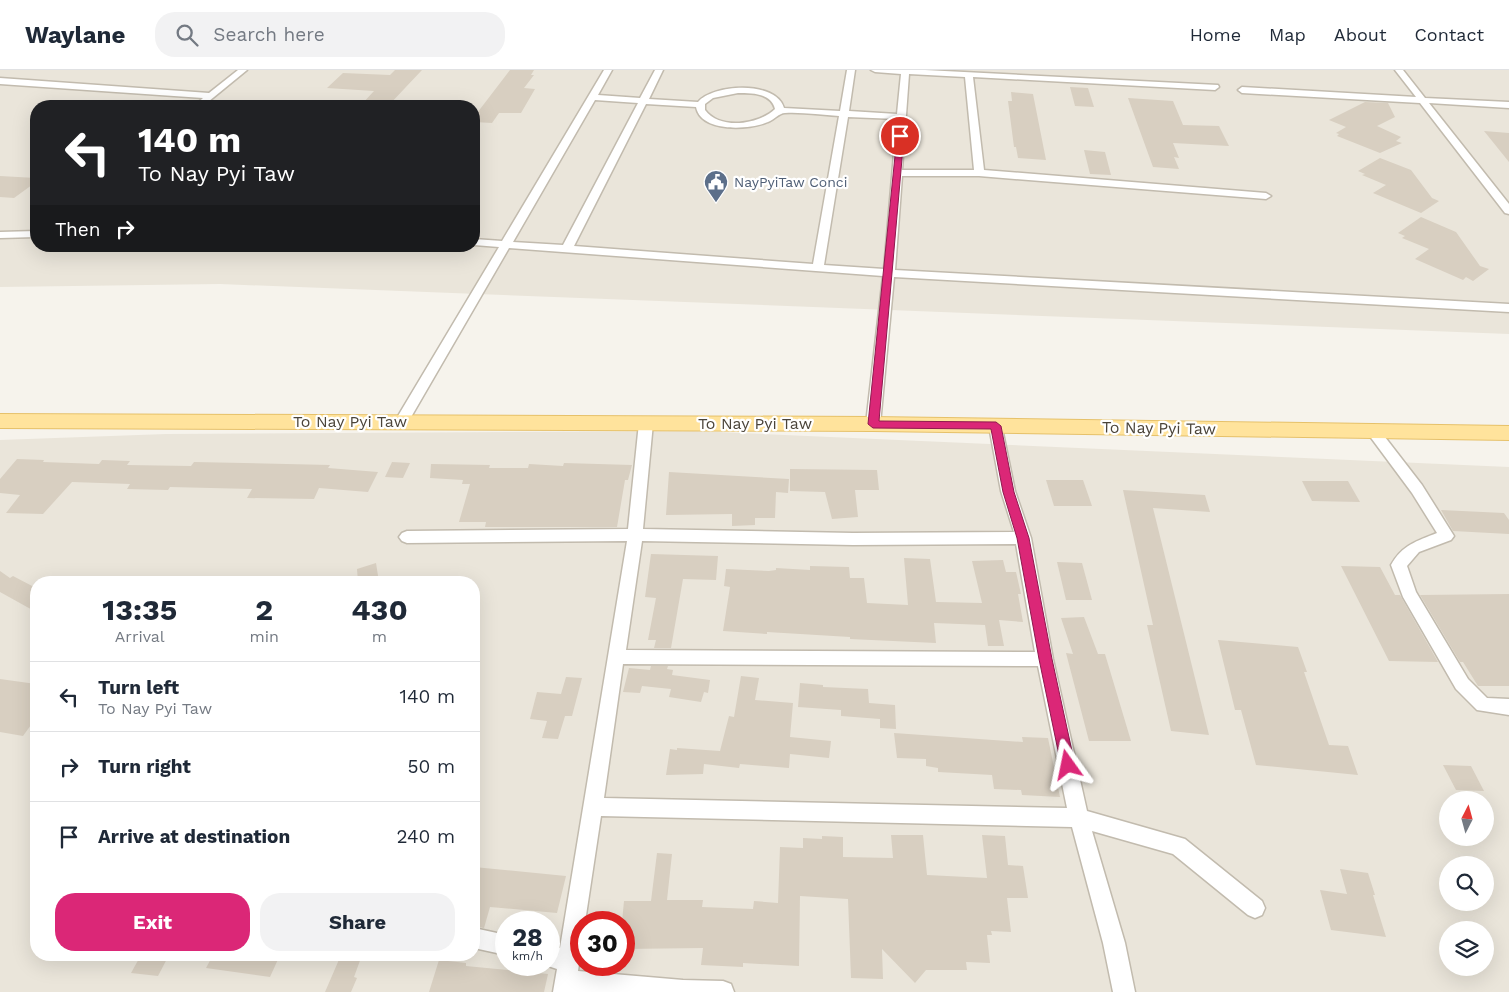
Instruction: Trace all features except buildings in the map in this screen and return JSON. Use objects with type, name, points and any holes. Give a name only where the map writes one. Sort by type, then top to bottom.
[{"type":"main road","name":"To Nay Pyi Taw","points":[[0,421],[873,424],[1509,433]]},
{"type":"street","points":[[206,100],[243,70]]},
{"type":"street","points":[[402,421],[608,70]]},
{"type":"street","points":[[567,249],[659,70]]},
{"type":"street","points":[[818,268],[852,70]]},
{"type":"street","points":[[876,70],[1215,87]]},
{"type":"street","points":[[1399,70],[1509,211]]},
{"type":"street","points":[[873,424],[889,273],[905,71]]},
{"type":"street","points":[[969,75],[979,173]]},
{"type":"street","points":[[0,81],[211,96]]},
{"type":"street","points":[[1242,90],[1509,106]]},
{"type":"street","points":[[592,97],[701,105],[713,95],[725,91],[753,91],[774,98],[779,104],[780,110]]},
{"type":"street","points":[[701,105],[701,111],[706,117],[724,124],[738,125],[765,121],[774,117],[780,110]]},
{"type":"street","points":[[780,110],[902,117]]},
{"type":"street","points":[[898,173],[979,173],[1266,196]]},
{"type":"street","points":[[0,235],[30,234]]},
{"type":"street","points":[[480,243],[889,273],[1509,308]]},
{"type":"street","points":[[646,423],[635,535],[594,807],[562,973],[683,992],[723,992]]},
{"type":"street","points":[[996,426],[1008,492],[1023,538],[1045,659],[1079,818],[1114,943],[1124,992]]},
{"type":"street","points":[[1373,431],[1417,489],[1446,536],[1414,548],[1399,565],[1409,593],[1462,684],[1483,705],[1509,707]]},
{"type":"street","points":[[407,537],[635,535],[853,539],[1023,538]]},
{"type":"street","points":[[616,657],[1045,659]]},
{"type":"street","points":[[594,807],[1079,818],[1178,846],[1255,908]]},
{"type":"street","points":[[480,939],[495,943]]},
{"type":"shaded area","name":"NayPyiTaw Conci","points":[[0,70],[1509,70],[1509,334],[220,284],[0,287]]},
{"type":"shaded area","points":[[694,431],[1509,467],[1509,992],[0,992],[0,440],[166,434]]},
{"type":"place","name":"NayPyiTaw Conci","points":[[716,203]]},
{"type":"route","points":[[900,136],[889,273],[873,424],[996,426],[1008,492],[1023,538],[1045,659],[1068,765]]}]
